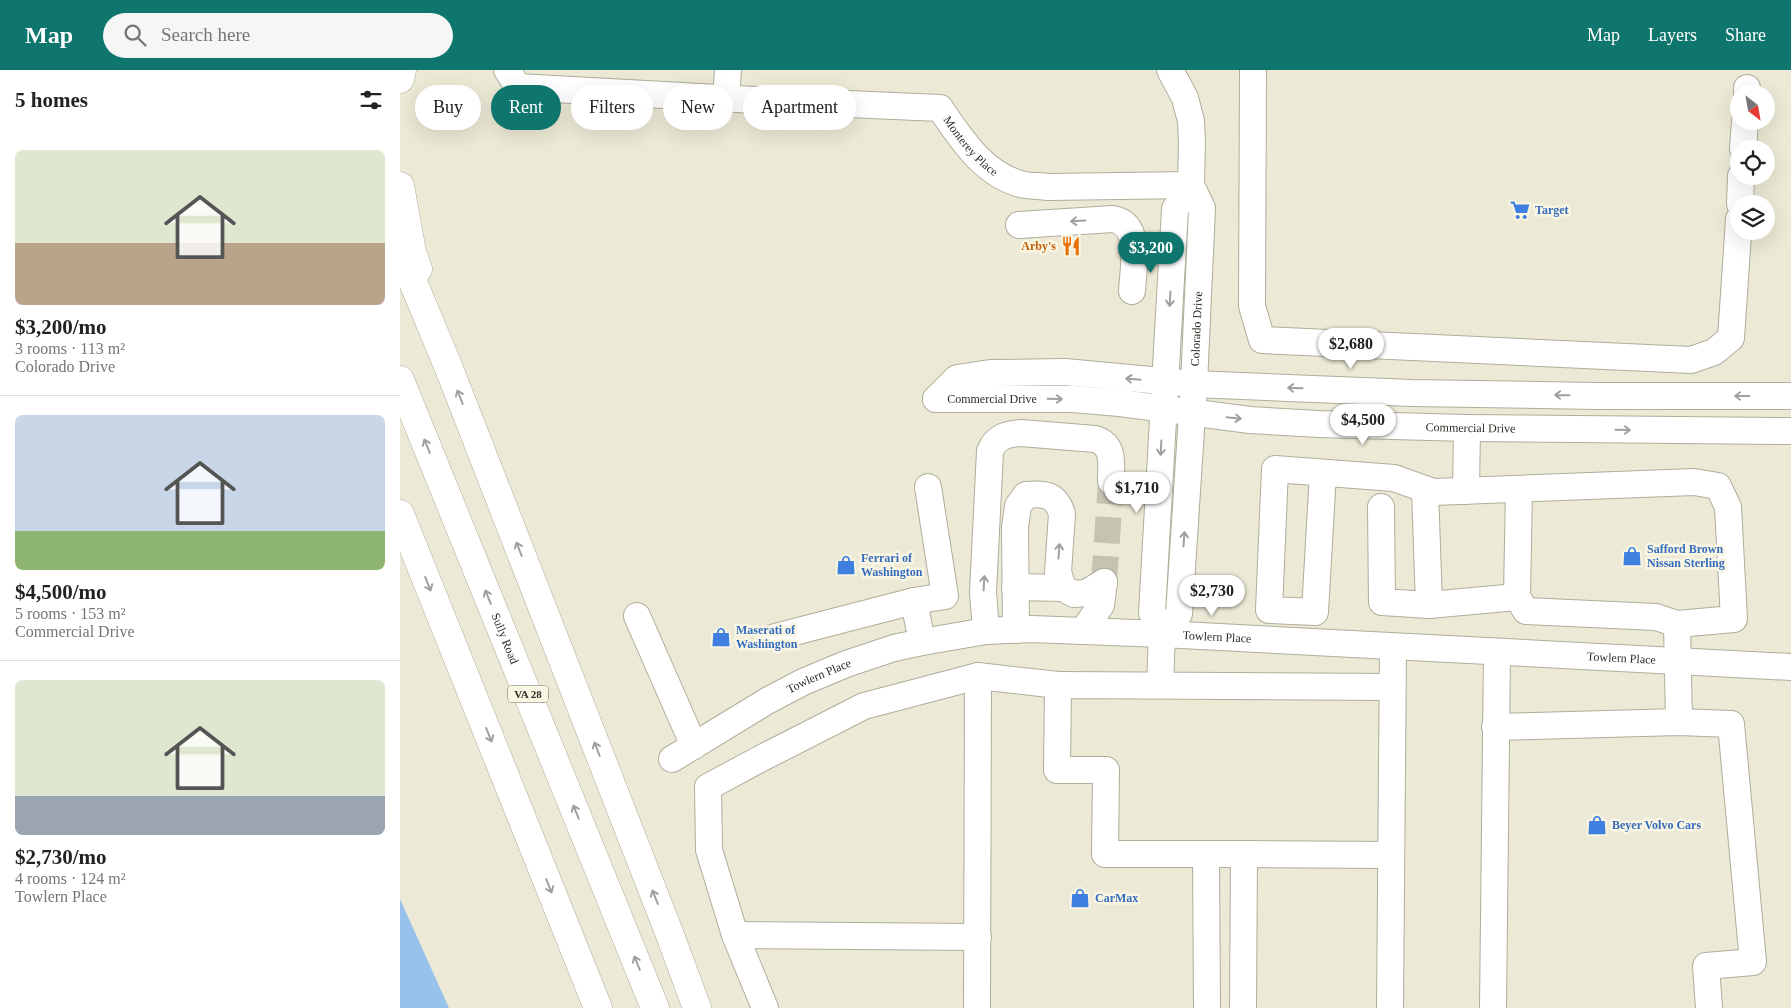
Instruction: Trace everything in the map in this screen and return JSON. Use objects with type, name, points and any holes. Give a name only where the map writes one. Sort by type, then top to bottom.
[{"type":"highway","points":[[400,79],[402,70]]},
{"type":"highway","points":[[400,186],[412,252],[448,366]]},
{"type":"highway","points":[[400,251],[448,366],[670,934],[697,1008]]},
{"type":"highway","name":"Sully Road","points":[[400,380],[656,1008]]},
{"type":"highway","points":[[400,514],[598,1008]]},
{"type":"street","name":"Monterey Place","points":[[507,70],[518,87],[663,95]]},
{"type":"street","points":[[727,85],[728,70]]},
{"type":"street","name":"Colorado Drive","points":[[1162,634],[1179,614],[1194,384],[1202,208],[1191,185],[1191,121],[1185,98],[1170,70]]},
{"type":"street","points":[[1253,71],[1252,306],[1262,340],[1691,360],[1714,352],[1731,338],[1738,240]]},
{"type":"street","name":"Monterey Place","points":[[733,98],[940,108],[962,140],[989,168],[1002,176],[1026,185],[1048,187],[1191,185]]},
{"type":"street","points":[[1160,685],[1162,634],[1152,614],[1175,209],[1191,185]]},
{"type":"street","points":[[1019,225],[1120,220],[1126,224],[1133,237],[1132,291]]},
{"type":"street","points":[[1597,396],[1598,356]]},
{"type":"street","name":"Commercial Drive","points":[[1791,396],[1597,396],[1412,393],[1194,384],[1065,372],[990,373],[957,378],[936,399],[1073,399],[1164,408],[1250,420],[1318,424],[1467,428],[1791,431]]},
{"type":"street","points":[[1466,491],[1467,428]]},
{"type":"street","points":[[986,632],[983,592],[990,451],[993,444],[1000,438],[1010,434],[1021,433],[1103,441],[1110,451],[1111,481]]},
{"type":"street","points":[[1323,473],[1315,612],[1269,610],[1275,469],[1394,478],[1433,492],[1694,482],[1718,486],[1728,507],[1734,619],[1677,624],[1656,617],[1526,611],[1516,597],[1519,489]]},
{"type":"street","points":[[775,637],[914,601],[945,596],[928,488]]},
{"type":"street","points":[[1425,489],[1429,605]]},
{"type":"street","points":[[1016,630],[1015,527],[1018,506],[1026,495],[1038,494],[1051,497],[1059,504],[1062,514],[1058,572],[1063,588]]},
{"type":"street","points":[[1381,507],[1382,602],[1429,605],[1516,597]]},
{"type":"street","points":[[1015,587],[1063,588],[1074,594],[1086,593],[1104,582],[1101,605],[1083,631]]},
{"type":"street","points":[[914,601],[922,642]]},
{"type":"street","points":[[637,616],[694,746]]},
{"type":"street","points":[[1677,624],[1679,722]]},
{"type":"street","name":"Towlern Place","points":[[672,759],[803,682],[846,664],[894,648],[986,632],[1016,630],[1162,634],[1791,667]]},
{"type":"street","points":[[1390,1008],[1393,647]]},
{"type":"street","points":[[1493,1008],[1496,652]]},
{"type":"street","points":[[765,1008],[735,935],[709,850],[708,787],[760,759],[864,706],[978,676],[1058,685],[1392,687]]},
{"type":"street","points":[[977,1008],[978,676]]},
{"type":"street","points":[[1058,685],[1057,770],[1106,770],[1105,854],[1391,855]]},
{"type":"street","points":[[1495,727],[1679,722],[1731,724],[1753,962],[1706,966],[1709,1008]]},
{"type":"street","points":[[1206,854],[1207,1008]]},
{"type":"street","points":[[1243,1008],[1244,854]]},
{"type":"street","points":[[735,935],[978,937]]},
{"type":"water","points":[[400,899],[449,1008],[400,1008]]},
{"type":"tunnel","points":[[1104,582],[1111,481]]},
{"type":"place","name":"Target","points":[[1520,210]]},
{"type":"place","name":"Arby's","points":[[1071,246]]},
{"type":"place","name":"Safford Brown Nissan Sterling","points":[[1632,556]]},
{"type":"place","name":"Ferrari of Washington","points":[[846,565]]},
{"type":"place","name":"Maserati of Washington","points":[[721,637]]},
{"type":"place","name":"Beyer Volvo Cars","points":[[1597,825]]},
{"type":"place","name":"CarMax","points":[[1080,898]]}]
